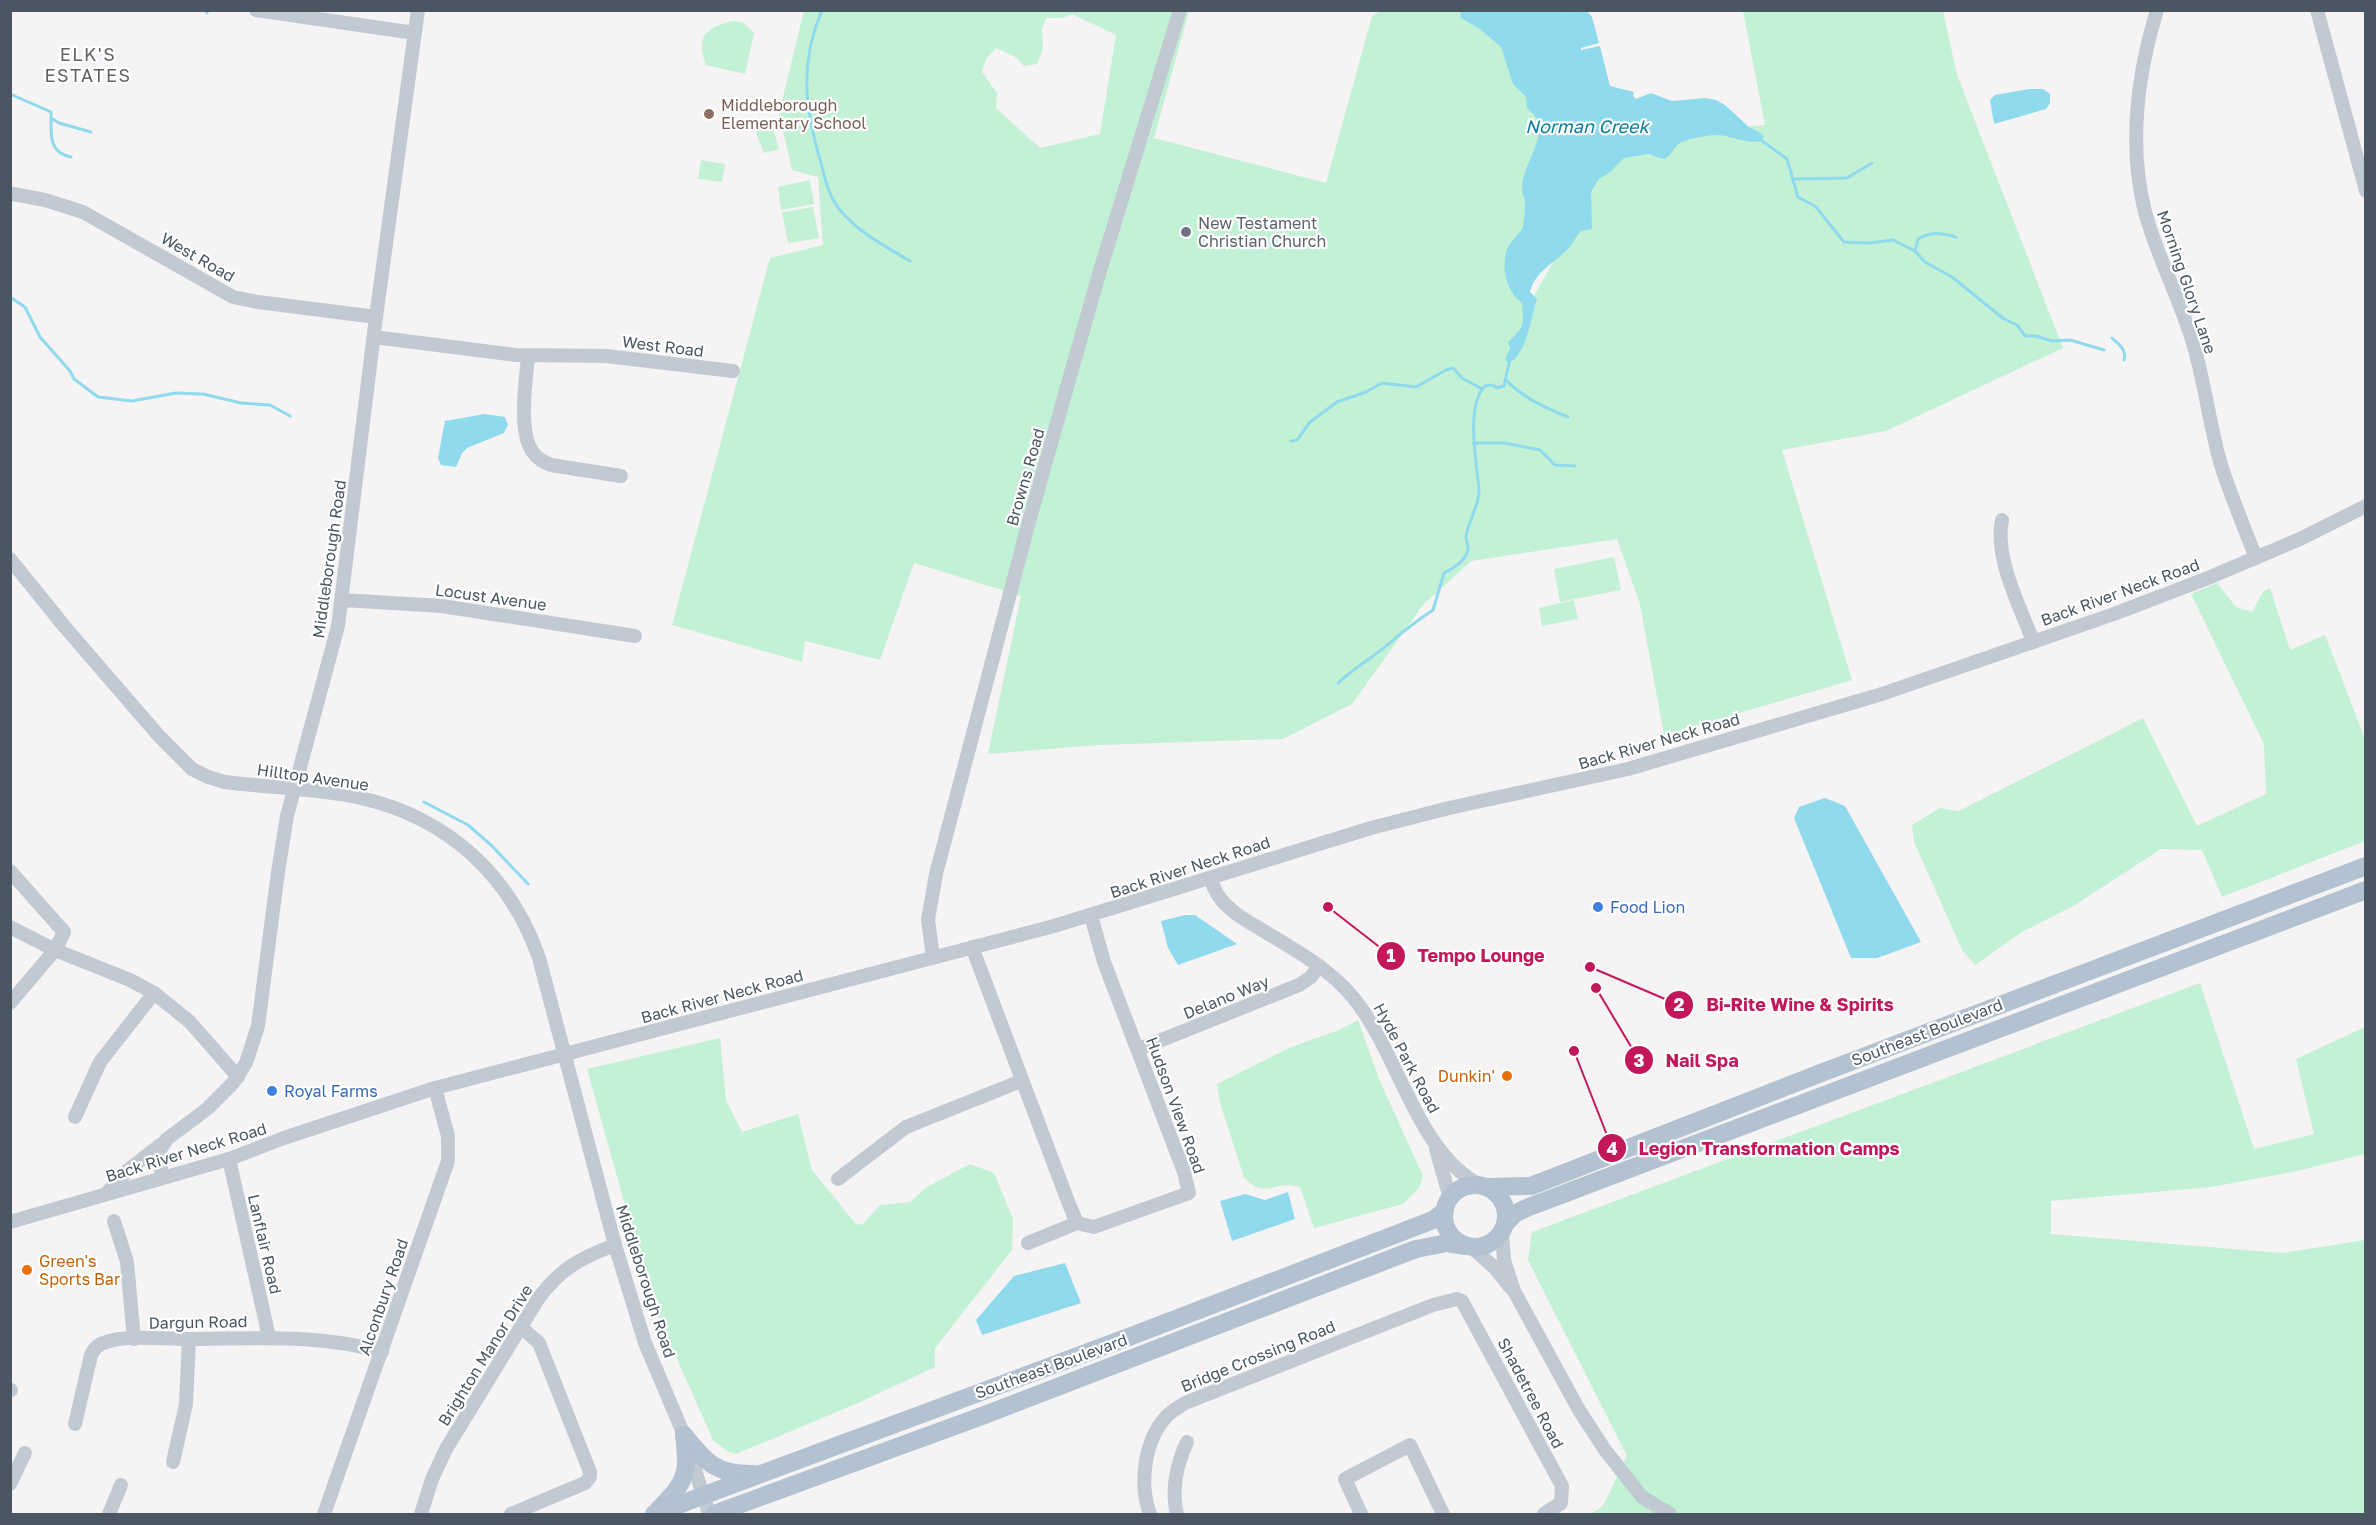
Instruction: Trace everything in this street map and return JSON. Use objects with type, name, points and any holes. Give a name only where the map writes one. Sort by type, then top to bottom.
[{"type":"main road","name":"Southeast Boulevard","points":[[1483,1186],[1531,1186],[2366,866]]},
{"type":"main road","name":"Southeast Boulevard","points":[[1504,1228],[1516,1213],[1529,1207],[2366,890]]},
{"type":"main road","points":[[1483,1186],[1499,1195],[1506,1214],[1504,1228],[1493,1242],[1483,1246],[1469,1247],[1451,1236],[1445,1224],[1447,1204],[1461,1188],[1483,1186]]},
{"type":"main road","name":"Southeast Boulevard","points":[[654,1514],[1433,1220],[1447,1204]]},
{"type":"main road","name":"Southeast Boulevard","points":[[714,1515],[796,1486],[1416,1249],[1447,1243],[1469,1247]]},
{"type":"main road","points":[[684,1435],[700,1456],[715,1468],[736,1475],[765,1474]]},
{"type":"main road","points":[[654,1514],[681,1487],[687,1462],[684,1435]]},
{"type":"main road","points":[[755,1515],[796,1486]]},
{"type":"street","points":[[256,10],[415,33]]},
{"type":"street","name":"Middleborough Road","points":[[106,1194],[128,1170],[219,1098],[238,1077],[253,1044],[260,1016],[278,872],[293,790],[333,650],[342,600],[376,317],[418,10]]},
{"type":"street","name":"Browns Road","points":[[933,957],[928,920],[936,874],[1028,525],[1099,274],[1180,10]]},
{"type":"street","name":"Morning Glory Lane","points":[[2157,10],[2138,92],[2136,145],[2139,181],[2145,212],[2154,239],[2193,341],[2221,465],[2256,558]]},
{"type":"street","points":[[2317,10],[2364,184]]},
{"type":"street","name":"West Road","points":[[13,194],[83,212],[233,297],[258,303],[376,317]]},
{"type":"street","name":"West Road","points":[[374,337],[528,356],[606,356],[733,371]]},
{"type":"street","points":[[528,356],[526,433],[532,452],[551,465],[621,476]]},
{"type":"street","name":"Back River Neck Road","points":[[10,1222],[229,1159],[274,1141],[435,1088],[1091,916],[1400,820],[1628,769],[1882,694],[2125,610],[2256,558],[2366,506]]},
{"type":"street","points":[[2002,520],[1999,534],[2001,550],[2033,641]]},
{"type":"street","name":"Hilltop Avenue","points":[[10,559],[122,696],[192,769],[225,782],[360,798],[389,807],[437,828],[482,863],[511,898],[532,938],[564,1053]]},
{"type":"street","name":"Locust Avenue","points":[[342,600],[442,606],[635,636]]},
{"type":"street","points":[[10,871],[64,932],[55,950],[10,1004]]},
{"type":"street","name":"Hyde Park Road","points":[[1210,878],[1215,892],[1228,907],[1319,966],[1338,981],[1360,1006],[1435,1144],[1464,1177],[1483,1186]]},
{"type":"street","name":"Hudson View Road","points":[[1028,1243],[1077,1223],[1094,1227],[1189,1193],[1184,1172],[1139,1049],[1104,962],[1091,916]]},
{"type":"street","points":[[10,927],[55,950],[130,980],[154,993],[190,1022],[238,1077]]},
{"type":"street","points":[[972,947],[1077,1223]]},
{"type":"street","name":"Delano Way","points":[[1139,1049],[1299,985],[1311,977],[1319,966]]},
{"type":"street","points":[[75,1116],[100,1062],[154,993]]},
{"type":"street","name":"Middleborough Road","points":[[564,1053],[615,1245],[645,1343],[684,1435],[709,1515]]},
{"type":"street","points":[[838,1179],[906,1127],[1022,1081]]},
{"type":"street","name":"Alconbury Road","points":[[324,1515],[448,1161],[448,1136],[435,1088]]},
{"type":"street","points":[[162,1177],[158,1160],[159,1151],[166,1139]]},
{"type":"street","name":"Hyde Park Road","points":[[1435,1144],[1447,1204]]},
{"type":"street","name":"Lanflair Road","points":[[229,1159],[269,1337]]},
{"type":"street","points":[[114,1221],[127,1262],[134,1339]]},
{"type":"street","points":[[1504,1228],[1504,1260],[1514,1291],[1579,1410],[1605,1450],[1642,1497],[1651,1515]]},
{"type":"street","name":"Brighton Manor Drive","points":[[421,1515],[432,1479],[446,1449],[538,1299],[554,1278],[588,1255],[615,1245]]},
{"type":"street","points":[[1469,1247],[1494,1267],[1514,1291]]},
{"type":"street","name":"Bridge Crossing Road","points":[[1150,1515],[1144,1488],[1146,1465],[1157,1432],[1166,1417],[1174,1410],[1185,1403],[1380,1325],[1448,1300],[1462,1301]]},
{"type":"street","name":"Shadetree Road","points":[[1462,1301],[1562,1486],[1561,1503],[1544,1515]]},
{"type":"street","points":[[511,1515],[585,1483],[590,1478],[590,1472],[539,1343],[522,1328]]},
{"type":"street","name":"Dargun Road","points":[[75,1425],[89,1361],[96,1347],[105,1342],[134,1339],[269,1337],[332,1343],[382,1352]]},
{"type":"street","points":[[173,1462],[188,1386],[189,1339]]},
{"type":"street","points":[[1172,1513],[1175,1476],[1187,1442]]},
{"type":"street","points":[[1361,1515],[1345,1479],[1410,1445],[1443,1515]]},
{"type":"street","points":[[10,1484],[25,1453]]},
{"type":"street","points":[[109,1515],[121,1485]]},
{"type":"street","points":[[1642,1497],[1670,1515]]},
{"type":"green space","points":[[804,11],[1189,11],[1154,138],[1326,183],[1372,16],[1381,11],[1475,11],[1503,45],[1545,128],[1526,310],[1560,250],[1587,172],[1637,146],[1731,128],[1765,125],[1743,11],[1943,11],[1957,75],[2063,348],[1886,431],[1782,450],[1852,680],[1664,735],[1640,604],[1617,539],[1471,561],[1423,605],[1352,704],[1283,739],[1099,745],[988,754],[1021,596],[914,563],[880,660],[805,641],[802,662],[672,625],[770,258],[823,245],[818,177],[792,170],[779,113]],"holes":[[[1072,14],[1116,35],[1100,134],[1040,148],[996,108],[997,93],[982,72],[986,59],[996,48],[1014,56],[1024,66],[1037,64],[1043,49],[1042,29],[1046,18],[1063,18]]]},
{"type":"green space","points":[[733,21],[744,23],[754,33],[745,74],[706,65],[703,55],[705,35],[716,26]]},
{"type":"green space","points":[[771,122],[779,149],[764,153],[756,133],[756,126]]},
{"type":"green space","points":[[701,160],[725,164],[722,182],[698,179]]},
{"type":"green space","points":[[810,180],[814,204],[781,210],[778,187]]},
{"type":"green space","points":[[813,207],[819,238],[788,243],[782,212]]},
{"type":"green space","points":[[1614,557],[1621,590],[1560,602],[1554,569]]},
{"type":"green space","points":[[2217,583],[2236,607],[2252,612],[2263,592],[2270,588],[2290,650],[2325,635],[2365,739],[2365,841],[2222,897],[2202,850],[2161,849],[2075,905],[2022,932],[1975,965],[1962,950],[1914,842],[1912,825],[1940,808],[1959,811],[2143,718],[2197,826],[2266,794],[2264,744],[2191,594]]},
{"type":"green space","points":[[1574,600],[1578,619],[1542,626],[1539,608]]},
{"type":"green space","points":[[2200,983],[2254,1149],[2314,1134],[2296,1059],[2365,1027],[2365,1154],[2297,1171],[2211,1187],[2051,1201],[2051,1234],[2283,1253],[2365,1240],[2365,1514],[1591,1514],[1603,1506],[1627,1456],[1528,1260],[1532,1232]]},
{"type":"green space","points":[[1358,1020],[1379,1079],[1423,1176],[1419,1188],[1403,1204],[1314,1228],[1300,1187],[1283,1185],[1258,1188],[1244,1177],[1220,1103],[1217,1084],[1289,1048],[1339,1030]]},
{"type":"green space","points":[[720,1038],[726,1100],[742,1132],[798,1114],[812,1170],[855,1223],[862,1225],[880,1205],[910,1202],[927,1187],[970,1164],[994,1173],[1013,1219],[1012,1250],[935,1348],[935,1367],[858,1403],[736,1454],[727,1451],[713,1440],[653,1305],[587,1069]]},
{"type":"water","name":"Norman Creek","points":[[1460,10],[1565,10],[1566,15],[1566,11],[1572,13],[1573,11],[1587,11],[1592,17],[1599,43],[1581,48],[1581,50],[1600,46],[1610,86],[1634,92],[1633,96],[1636,99],[1651,93],[1672,101],[1705,98],[1716,100],[1764,137],[1761,141],[1755,142],[1718,135],[1693,138],[1680,143],[1664,159],[1648,154],[1624,158],[1598,180],[1591,192],[1592,229],[1581,231],[1569,248],[1546,268],[1532,285],[1530,292],[1537,299],[1528,334],[1520,352],[1509,363],[1505,360],[1510,348],[1508,342],[1520,329],[1523,316],[1522,303],[1512,292],[1506,279],[1505,256],[1507,249],[1523,226],[1525,202],[1522,191],[1523,178],[1535,147],[1539,126],[1527,108],[1526,97],[1513,84],[1501,47],[1480,29],[1461,18]]},
{"type":"water","points":[[2043,89],[2050,94],[2050,103],[2046,109],[1994,124],[1990,100],[1995,95]]},
{"type":"water","points":[[484,414],[505,417],[508,425],[504,433],[467,448],[462,453],[456,467],[441,465],[438,458],[445,421]]},
{"type":"water","points":[[1825,798],[1845,806],[1921,942],[1877,958],[1851,958],[1794,818],[1799,807]]},
{"type":"water","points":[[1195,915],[1237,944],[1178,965],[1168,948],[1161,921]]},
{"type":"water","points":[[1288,1192],[1295,1219],[1232,1241],[1220,1201],[1245,1194],[1265,1200]]},
{"type":"water","points":[[1065,1263],[1081,1303],[982,1335],[976,1320],[1014,1276]]},
{"type":"waterway","points":[[822,10],[810,49],[807,86],[811,124],[828,188],[836,205],[855,226],[910,261]]},
{"type":"waterway","points":[[10,94],[51,112],[51,133],[54,146],[57,151],[71,157]]},
{"type":"waterway","points":[[51,118],[59,123],[91,132]]},
{"type":"waterway","points":[[1762,141],[1787,159],[1798,197],[1815,206],[1844,242],[1870,243],[1893,240],[1915,251],[1925,262],[1952,277],[2004,319],[2017,325],[2025,336],[2036,336],[2052,341],[2070,340],[2104,350]]},
{"type":"waterway","points":[[1794,179],[1847,178],[1872,163]]},
{"type":"waterway","points":[[1915,251],[1918,239],[1928,235],[1942,234],[1956,237]]},
{"type":"waterway","points":[[10,297],[25,307],[40,337],[70,371],[74,379],[98,397],[132,401],[176,393],[201,394]]},
{"type":"waterway","points":[[2112,338],[2123,350],[2124,360]]},
{"type":"waterway","points":[[1338,683],[1433,610],[1444,573],[1466,556],[1467,532],[1479,495],[1474,436],[1475,407],[1485,386],[1493,385],[1497,388],[1504,386],[1509,363]]},
{"type":"waterway","points":[[1291,441],[1297,440],[1310,422],[1337,402],[1366,392],[1382,383],[1416,387],[1453,368],[1462,378],[1482,389]]},
{"type":"waterway","points":[[1506,380],[1527,397],[1568,417]]},
{"type":"waterway","points":[[203,394],[241,403],[270,405],[290,416]]},
{"type":"waterway","points":[[1473,443],[1505,443],[1540,450],[1555,465],[1575,466]]},
{"type":"waterway","points":[[424,802],[468,825],[491,845],[528,884]]},
{"type":"place","name":"Middleborough Elementary School","points":[[709,114]]},
{"type":"place","name":"New Testament Christian Church","points":[[1186,232]]},
{"type":"place","name":"Tempo Lounge","points":[[1328,907]]},
{"type":"place","name":"Food Lion","points":[[1598,907]]},
{"type":"place","name":"Bi-Rite Wine & Spirits","points":[[1590,967]]},
{"type":"place","name":"Nail Spa","points":[[1596,988]]},
{"type":"place","name":"Legion Transformation Camps","points":[[1574,1051]]},
{"type":"place","name":"Dunkin'","points":[[1507,1076]]},
{"type":"place","name":"Royal Farms","points":[[272,1091]]},
{"type":"place","name":"Green's Sports Bar","points":[[27,1270]]},
{"type":"district","name":"ELK'S ESTATES","points":[[88,65]]}]
